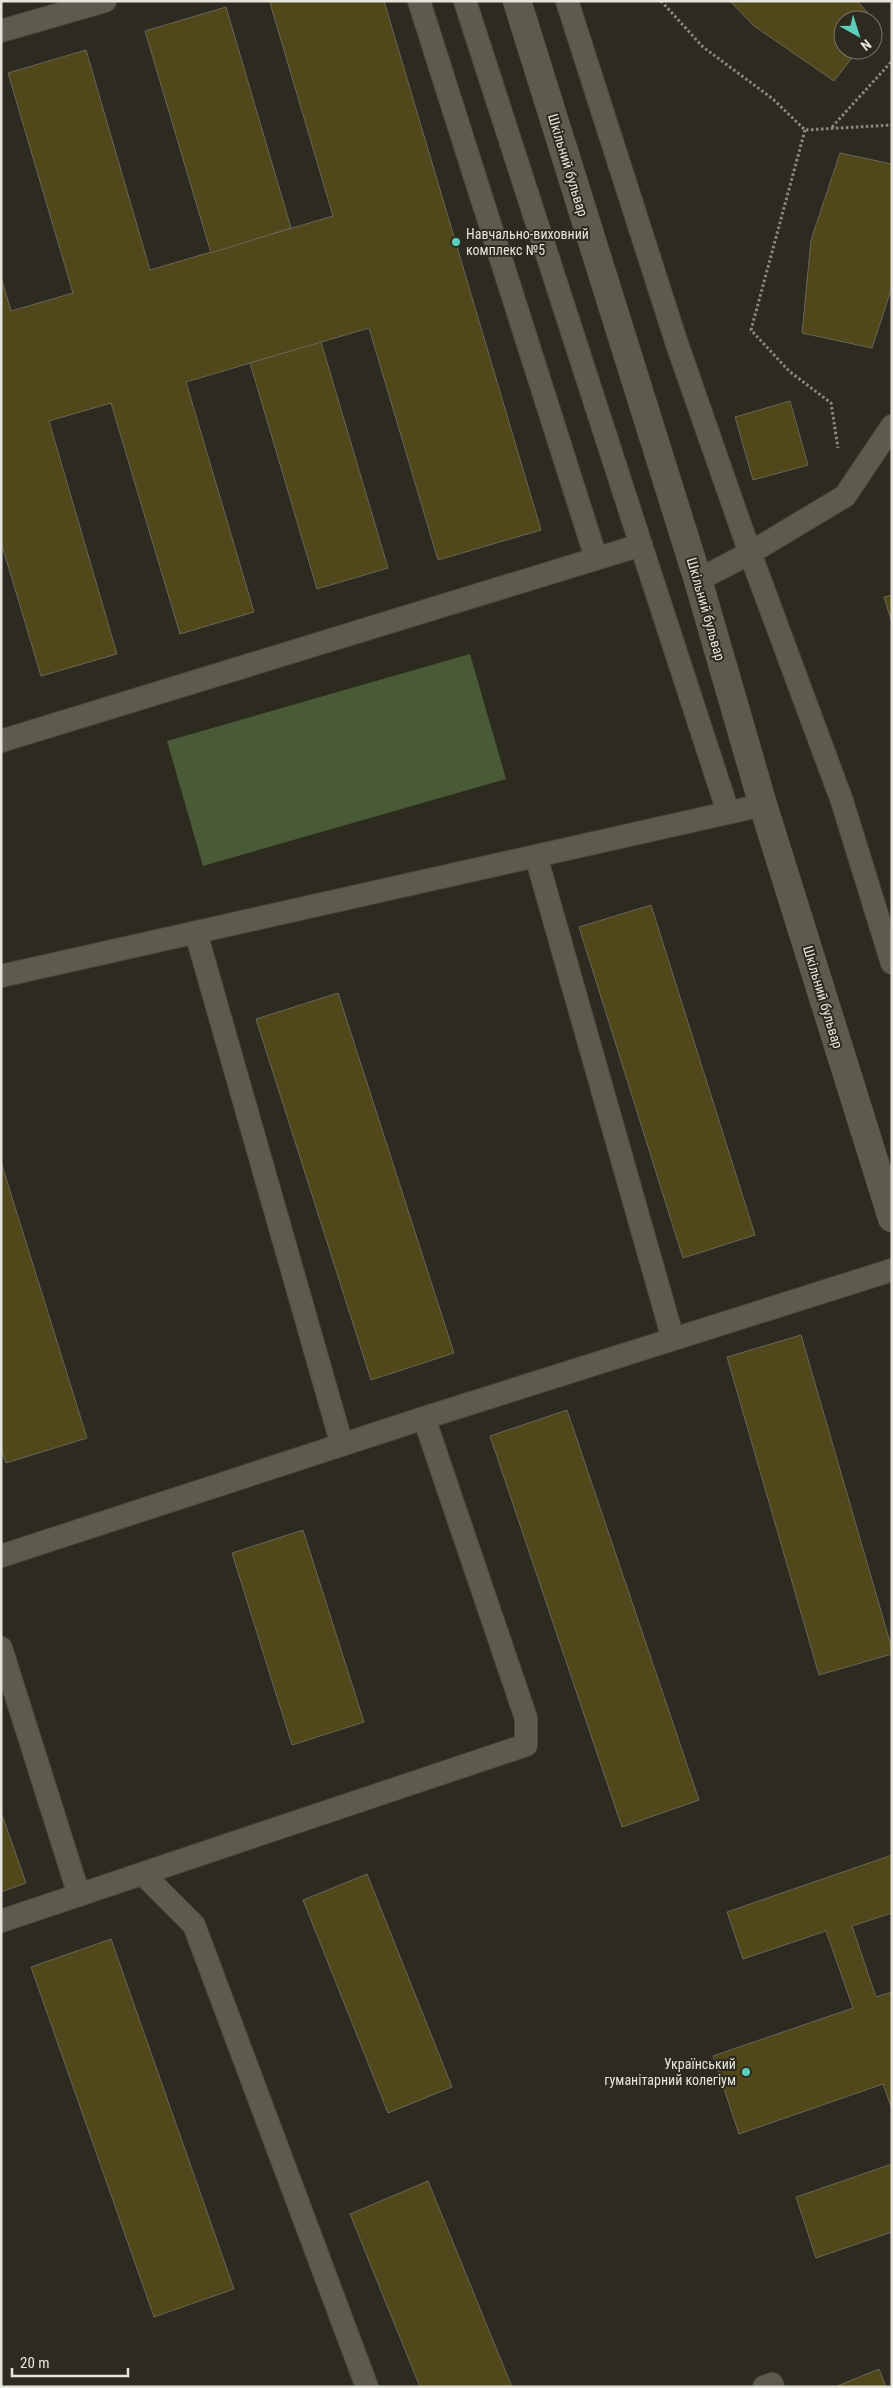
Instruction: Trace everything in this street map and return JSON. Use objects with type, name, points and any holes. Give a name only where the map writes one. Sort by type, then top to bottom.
[{"type":"street","name":"Шкільний бульвар","points":[[517,1],[698,580],[763,805],[892,1218]]},
{"type":"lane","points":[[1,31],[105,1]]},
{"type":"lane","points":[[419,1],[596,558]]},
{"type":"lane","points":[[465,1],[728,812]]},
{"type":"lane","points":[[566,1],[677,344],[750,553],[842,801],[892,963]]},
{"type":"lane","points":[[698,580],[750,553],[845,496],[892,426]]},
{"type":"lane","points":[[1,742],[641,545]]},
{"type":"lane","points":[[1,976],[763,805]]},
{"type":"lane","points":[[536,856],[672,1339]]},
{"type":"lane","points":[[196,933],[342,1445]]},
{"type":"lane","points":[[1,1556],[424,1418],[892,1270]]},
{"type":"lane","points":[[1,1921],[526,1745],[526,1718],[424,1418]]},
{"type":"lane","points":[[1,1648],[79,1895]]},
{"type":"lane","points":[[143,1874],[194,1925],[367,2387]]},
{"type":"lane","points":[[764,2387],[772,2384],[773,2387]]},
{"type":"path","points":[[661,1],[703,47],[773,99],[805,130],[892,125]]},
{"type":"path","points":[[831,128],[892,61]]},
{"type":"path","points":[[805,130],[751,330],[789,372],[831,403],[845,496]]},
{"type":"green space","points":[[470,654],[506,779],[203,866],[167,741]]},
{"type":"building","points":[[277,1],[384,1],[541,530],[438,560],[369,328],[186,382],[254,612],[180,634],[111,403],[49,421],[117,654],[41,676],[1,542],[1,277],[11,311],[73,293],[8,73],[86,50],[150,270],[333,216],[270,3]]},
{"type":"building","points":[[730,1],[857,1],[865,10],[833,10],[833,60],[850,60],[834,81],[754,26]]},
{"type":"building","points":[[226,7],[291,228],[211,253],[145,31]]},
{"type":"building","points":[[840,153],[892,164],[892,287],[872,348],[802,333],[811,240]]},
{"type":"building","points":[[321,342],[388,568],[317,589],[250,363]]},
{"type":"building","points":[[790,401],[808,465],[753,480],[735,417]]},
{"type":"building","points":[[892,595],[892,623],[884,597]]},
{"type":"building","points":[[651,905],[755,1235],[683,1258],[579,927]]},
{"type":"building","points":[[338,993],[454,1353],[371,1380],[256,1019]]},
{"type":"building","points":[[1,1162],[87,1438],[6,1463],[1,1449]]},
{"type":"building","points":[[801,1335],[892,1649],[892,1654],[819,1675],[727,1357]]},
{"type":"building","points":[[567,1410],[699,1800],[622,1827],[490,1436]]},
{"type":"building","points":[[303,1530],[364,1722],[292,1745],[232,1553]]},
{"type":"building","points":[[1,1812],[26,1883],[1,1892]]},
{"type":"building","points":[[892,1855],[892,1913],[852,1926],[876,1997],[892,1992],[892,2109],[883,2084],[739,2134],[713,2056],[853,2008],[826,1931],[743,1959],[727,1912]]},
{"type":"building","points":[[367,1874],[452,2087],[388,2113],[303,1900]]},
{"type":"building","points":[[111,1939],[234,2289],[154,2317],[31,1967]]},
{"type":"building","points":[[892,2164],[892,2232],[816,2258],[796,2197]]},
{"type":"building","points":[[428,2181],[512,2387],[420,2387],[350,2214]]},
{"type":"building","points":[[879,2369],[886,2387],[835,2387]]},
{"type":"place","name":"Навчально-виховний комплекс №5","points":[[456,242]]},
{"type":"place","name":"Український гуманітарний колегіум","points":[[746,2072]]}]
